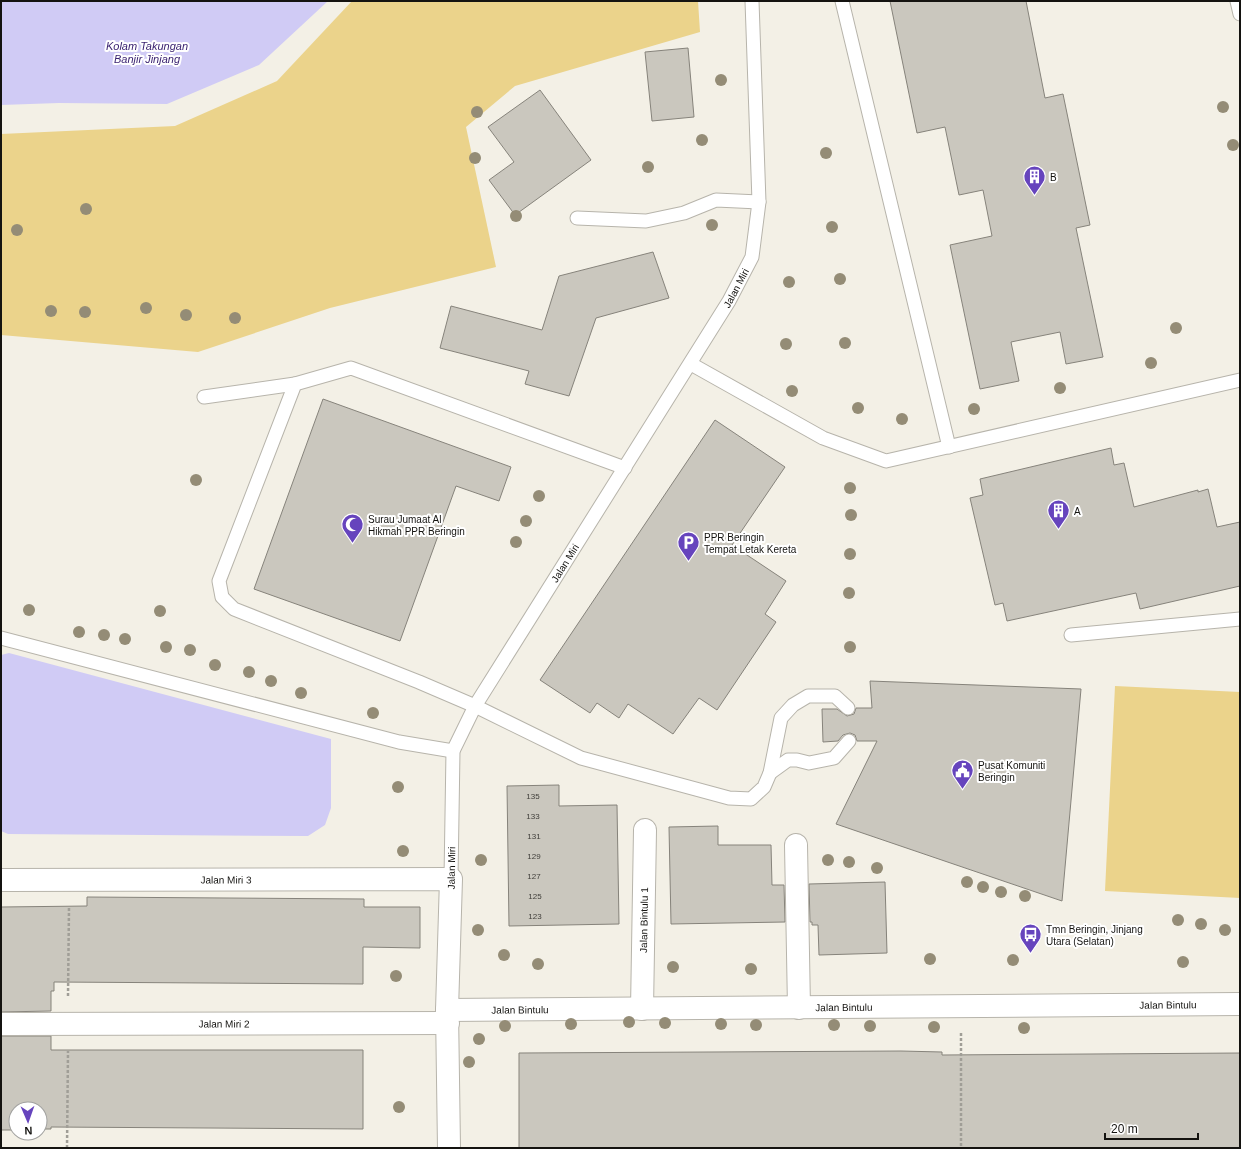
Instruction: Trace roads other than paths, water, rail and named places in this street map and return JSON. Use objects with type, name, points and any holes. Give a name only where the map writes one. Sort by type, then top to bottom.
[{"type":"street","name":"Jalan Bintulu 1","points":[[642,1009],[645,830]]},
{"type":"street","points":[[796,845],[799,1008]]},
{"type":"street","name":"Jalan Miri 3","points":[[1,880],[452,879]]},
{"type":"street","name":"Jalan Miri","points":[[448,1148],[448,1017],[452,879]]},
{"type":"street","name":"Jalan Bintulu","points":[[448,1017],[642,1009],[1240,1004]]},
{"type":"street","name":"Jalan Miri 2","points":[[1,1024],[448,1017]]},
{"type":"lane","name":"Jalan Miri","points":[[452,879],[453,751],[474,706],[691,364],[730,301],[752,257],[759,202],[752,1]]},
{"type":"lane","points":[[842,1],[949,447]]},
{"type":"lane","points":[[1237,1],[1240,14]]},
{"type":"lane","points":[[578,218],[646,221],[684,213],[716,200],[759,202]]},
{"type":"lane","points":[[691,364],[823,438],[886,461],[1240,380]]},
{"type":"lane","points":[[204,397],[295,384],[350,368],[625,468]]},
{"type":"lane","points":[[295,384],[219,581],[222,597],[234,609],[419,682],[474,706],[581,758],[729,798],[751,799],[764,787],[770,773],[781,718],[793,705],[808,696],[835,696],[848,708]]},
{"type":"lane","points":[[1071,635],[1240,619]]},
{"type":"lane","points":[[1,638],[399,742],[453,751]]},
{"type":"lane","points":[[770,773],[788,760],[797,760],[810,763],[834,758],[849,741]]},
{"type":"water","name":"Kolam Takungan Banjir Jinjang","points":[[1,1],[328,1],[259,65],[167,104],[59,103],[1,105]]},
{"type":"water","points":[[9,653],[331,739],[331,808],[325,825],[308,836],[8,834],[1,831],[1,655]]},
{"type":"place","name":"B","points":[[1034,196]]},
{"type":"place","name":"A","points":[[1059,530]]},
{"type":"place","name":"Surau Jumaat Al Hikmah PPR Beringin","points":[[352,544]]},
{"type":"place","name":"PPR Beringin Tempat Letak Kereta","points":[[689,562]]},
{"type":"place","name":"Pusat Komuniti Beringin","points":[[962,790]]},
{"type":"place","name":"Tmn Beringin, Jinjang Utara (Selatan)","points":[[1030,954]]}]
